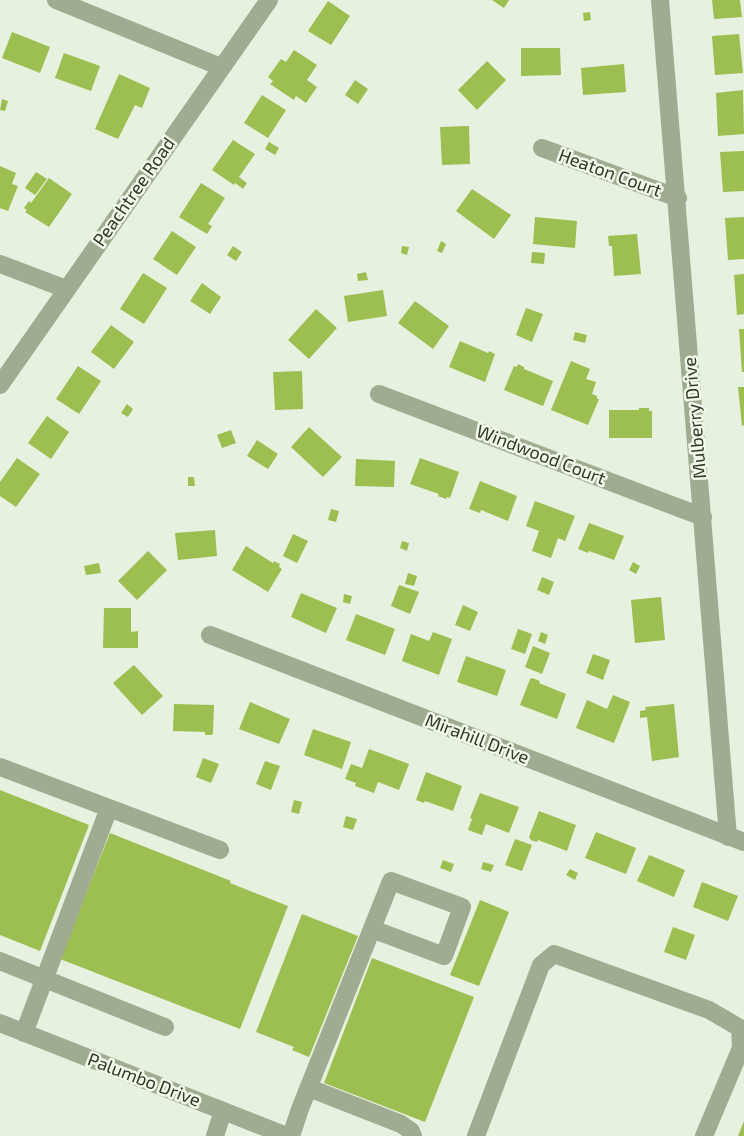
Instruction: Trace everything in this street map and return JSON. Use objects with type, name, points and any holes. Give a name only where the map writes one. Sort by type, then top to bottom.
[{"type":"street","points":[[56,0],[221,67]]},
{"type":"street","name":"Peachtree Road","points":[[0,385],[269,0]]},
{"type":"street","name":"Mulberry Drive","points":[[660,0],[703,517],[736,839]]},
{"type":"street","name":"Heaton Court","points":[[542,148],[678,198]]},
{"type":"street","points":[[0,264],[66,289]]},
{"type":"street","name":"Windwood Court","points":[[379,394],[703,517]]},
{"type":"street","name":"Mirahill Drive","points":[[210,635],[736,839]]},
{"type":"street","points":[[0,767],[220,850]]},
{"type":"street","points":[[24,1033],[109,808]]},
{"type":"street","points":[[289,1136],[391,881],[462,907],[444,956],[372,929]]},
{"type":"street","points":[[476,1136],[541,965],[555,954],[709,1010],[741,1028],[741,1048],[704,1136]]},
{"type":"street","points":[[0,961],[165,1027]]},
{"type":"street","name":"Palumbo Drive","points":[[0,1023],[289,1136]]},
{"type":"street","points":[[309,1088],[401,1125],[411,1131],[413,1136]]},
{"type":"street","points":[[214,1136],[223,1111]]},
{"type":"building","points":[[492,0],[509,0],[504,8]]},
{"type":"building","points":[[712,0],[740,0],[742,17],[714,19]]},
{"type":"building","points":[[328,1],[350,16],[331,45],[308,31]]},
{"type":"building","points":[[590,12],[591,20],[584,21],[583,13]]},
{"type":"building","points":[[12,32],[50,47],[40,73],[2,58]]},
{"type":"building","points":[[739,34],[743,73],[715,75],[712,36]]},
{"type":"building","points":[[521,48],[560,48],[561,75],[521,76]]},
{"type":"building","points":[[294,50],[317,65],[307,80],[317,87],[306,103],[296,96],[294,100],[270,84],[273,81],[268,77],[281,59],[286,62]]},
{"type":"building","points":[[64,53],[100,66],[91,91],[55,78]]},
{"type":"building","points":[[487,61],[506,80],[477,110],[458,90]]},
{"type":"building","points":[[624,64],[626,92],[583,95],[581,68]]},
{"type":"building","points":[[119,74],[150,88],[142,108],[135,105],[118,139],[95,129]]},
{"type":"building","points":[[355,80],[368,89],[358,104],[345,95]]},
{"type":"building","points":[[743,90],[744,134],[718,136],[716,93]]},
{"type":"building","points":[[262,95],[286,110],[268,138],[244,123]]},
{"type":"building","points":[[2,99],[8,101],[5,111],[0,110]]},
{"type":"building","points":[[469,126],[470,164],[442,165],[440,127]]},
{"type":"building","points":[[233,140],[255,154],[239,177],[247,183],[243,189],[212,170]]},
{"type":"building","points":[[269,142],[279,148],[275,155],[265,149]]},
{"type":"building","points":[[744,151],[744,191],[723,192],[720,152]]},
{"type":"building","points":[[0,166],[16,173],[12,184],[18,186],[8,211],[0,208]]},
{"type":"building","points":[[36,172],[47,179],[35,195],[25,188]]},
{"type":"building","points":[[49,178],[72,194],[49,227],[25,212],[27,210],[24,208],[29,201],[31,203]]},
{"type":"building","points":[[201,183],[225,198],[208,224],[212,226],[207,234],[179,217]]},
{"type":"building","points":[[472,189],[511,215],[494,239],[456,211]]},
{"type":"building","points":[[535,217],[577,221],[575,248],[533,244]]},
{"type":"building","points":[[744,217],[744,259],[728,260],[725,218]]},
{"type":"building","points":[[172,231],[196,247],[177,275],[153,259]]},
{"type":"building","points":[[637,234],[641,274],[614,276],[612,246],[609,246],[608,236]]},
{"type":"building","points":[[441,241],[446,244],[442,253],[437,251]]},
{"type":"building","points":[[233,246],[242,252],[236,261],[227,255]]},
{"type":"building","points":[[402,246],[409,247],[407,255],[401,253]]},
{"type":"building","points":[[532,252],[545,253],[544,264],[531,263]]},
{"type":"building","points":[[366,272],[368,280],[358,281],[357,274]]},
{"type":"building","points":[[143,273],[167,288],[144,324],[120,309]]},
{"type":"building","points":[[744,274],[744,314],[737,315],[734,275]]},
{"type":"building","points":[[202,283],[221,297],[210,314],[190,301]]},
{"type":"building","points":[[383,290],[387,316],[348,322],[344,296]]},
{"type":"building","points":[[415,301],[449,326],[433,349],[398,323]]},
{"type":"building","points":[[526,308],[543,314],[532,342],[516,335]]},
{"type":"building","points":[[316,309],[337,328],[309,359],[288,340]]},
{"type":"building","points":[[111,325],[134,342],[114,369],[91,352]]},
{"type":"building","points":[[739,329],[744,329],[744,372],[742,372]]},
{"type":"building","points":[[575,332],[587,335],[585,343],[573,340]]},
{"type":"building","points":[[460,341],[495,354],[485,382],[449,367]]},
{"type":"building","points":[[571,361],[590,369],[586,379],[596,382],[592,394],[599,399],[588,425],[551,410]]},
{"type":"building","points":[[518,364],[524,369],[553,381],[543,406],[504,390],[514,366],[517,367]]},
{"type":"building","points":[[78,366],[101,381],[79,414],[56,399]]},
{"type":"building","points":[[302,371],[303,409],[275,410],[273,372]]},
{"type":"building","points":[[738,387],[744,387],[744,425],[742,426]]},
{"type":"building","points":[[127,404],[133,409],[128,417],[121,413]]},
{"type":"building","points":[[639,408],[649,408],[649,411],[652,411],[652,438],[609,438],[609,410],[639,410]]},
{"type":"building","points":[[47,416],[69,432],[51,459],[28,443]]},
{"type":"building","points":[[309,427],[342,457],[323,477],[291,447]]},
{"type":"building","points":[[231,430],[236,443],[222,448],[217,435]]},
{"type":"building","points":[[257,440],[278,454],[268,469],[247,456]]},
{"type":"building","points":[[17,458],[40,474],[16,507],[0,496],[0,482]]},
{"type":"building","points":[[420,458],[459,472],[450,498],[446,499],[438,496],[439,494],[410,484]]},
{"type":"building","points":[[356,459],[395,461],[394,487],[355,486]]},
{"type":"building","points":[[188,477],[194,477],[195,486],[188,486]]},
{"type":"building","points":[[480,481],[517,496],[508,521],[481,510],[480,513],[469,509]]},
{"type":"building","points":[[535,501],[575,516],[565,541],[558,538],[551,558],[532,551],[539,531],[526,526]]},
{"type":"building","points":[[331,509],[339,511],[336,522],[328,520]]},
{"type":"building","points":[[589,523],[624,536],[614,560],[578,549]]},
{"type":"building","points":[[215,530],[217,556],[178,560],[175,533]]},
{"type":"building","points":[[293,534],[308,541],[297,563],[283,556]]},
{"type":"building","points":[[402,541],[409,543],[407,551],[400,548]]},
{"type":"building","points":[[246,546],[273,563],[274,561],[280,564],[279,567],[282,569],[268,592],[232,570]]},
{"type":"building","points":[[148,551],[167,570],[137,600],[118,581]]},
{"type":"building","points":[[633,562],[640,566],[636,574],[629,570]]},
{"type":"building","points":[[99,563],[101,573],[86,575],[84,566]]},
{"type":"building","points":[[408,573],[417,576],[414,586],[405,584]]},
{"type":"building","points":[[542,577],[554,582],[549,595],[537,590]]},
{"type":"building","points":[[399,585],[419,592],[410,614],[391,606]]},
{"type":"building","points":[[301,593],[337,608],[326,633],[291,617]]},
{"type":"building","points":[[344,594],[352,596],[350,604],[343,602]]},
{"type":"building","points":[[661,597],[665,640],[635,643],[631,600]]},
{"type":"building","points":[[463,605],[478,612],[470,631],[455,625]]},
{"type":"building","points":[[104,608],[131,608],[131,632],[138,631],[138,648],[103,648]]},
{"type":"building","points":[[356,614],[395,629],[385,655],[346,640]]},
{"type":"building","points":[[518,629],[532,634],[525,654],[511,649]]},
{"type":"building","points":[[433,632],[452,639],[439,675],[402,661],[411,634],[429,641]]},
{"type":"building","points":[[541,632],[548,635],[545,644],[538,641]]},
{"type":"building","points":[[533,646],[550,653],[542,674],[525,667]]},
{"type":"building","points":[[593,654],[610,660],[603,680],[586,673]]},
{"type":"building","points":[[466,656],[506,670],[497,696],[457,682]]},
{"type":"building","points":[[134,665],[163,696],[142,715],[113,683]]},
{"type":"building","points":[[532,678],[566,694],[557,719],[520,705]]},
{"type":"building","points":[[613,695],[630,702],[614,743],[576,728],[587,700],[607,709]]},
{"type":"building","points":[[250,702],[290,719],[279,744],[239,729]]},
{"type":"building","points":[[174,704],[214,705],[212,735],[205,735],[205,732],[173,731]]},
{"type":"building","points":[[674,704],[679,757],[652,761],[647,717],[640,718],[640,711],[646,710],[645,707]]},
{"type":"building","points":[[313,729],[351,742],[342,769],[304,755]]},
{"type":"building","points":[[369,749],[409,764],[399,790],[378,782],[374,793],[355,786],[356,783],[345,779],[351,764],[362,768]]},
{"type":"building","points":[[203,758],[219,764],[211,783],[196,777]]},
{"type":"building","points":[[265,761],[280,766],[271,790],[256,784]]},
{"type":"building","points":[[426,772],[462,786],[453,811],[416,800]]},
{"type":"building","points":[[0,790],[89,825],[40,951],[0,935]]},
{"type":"building","points":[[480,793],[519,807],[509,833],[486,824],[482,835],[468,830]]},
{"type":"building","points":[[294,800],[302,802],[299,814],[291,812]]},
{"type":"building","points":[[539,811],[576,825],[567,851],[538,840],[537,842],[531,840],[529,837]]},
{"type":"building","points":[[346,816],[357,819],[353,830],[343,827]]},
{"type":"building","points":[[596,832],[636,848],[626,874],[585,858]]},
{"type":"building","points":[[110,833],[288,906],[240,1029],[60,959]]},
{"type":"building","points":[[515,839],[532,845],[522,871],[505,865]]},
{"type":"building","points":[[649,855],[685,870],[674,897],[637,881]]},
{"type":"building","points":[[443,860],[454,864],[451,872],[440,868]]},
{"type":"building","points":[[483,862],[494,865],[491,872],[481,869]]},
{"type":"building","points":[[570,869],[578,873],[575,880],[566,875]]},
{"type":"building","points":[[702,882],[738,896],[728,921],[693,907]]},
{"type":"building","points":[[480,900],[509,912],[479,986],[450,975]]},
{"type":"building","points":[[302,914],[358,936],[309,1057],[292,1050],[294,1047],[256,1032]]},
{"type":"building","points":[[673,927],[695,935],[686,960],[664,952]]},
{"type":"building","points":[[372,958],[474,997],[425,1122],[324,1083]]},
{"type":"building","points":[[744,1121],[744,1136],[738,1136]]}]
